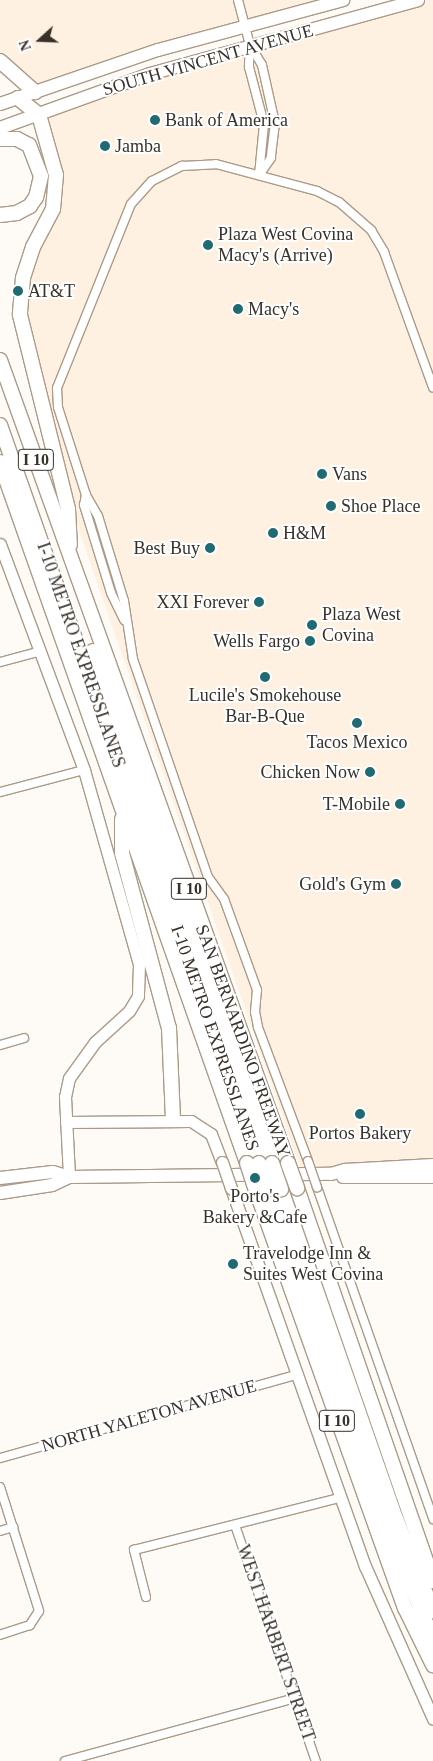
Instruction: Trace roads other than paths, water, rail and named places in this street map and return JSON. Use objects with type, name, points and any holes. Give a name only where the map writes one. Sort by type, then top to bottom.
[{"type":"highway","points":[[0,61],[35,92]]},
{"type":"highway","points":[[18,98],[39,115],[53,162],[56,198],[50,218],[27,264],[20,290],[20,315],[68,509],[71,560]]},
{"type":"highway","points":[[0,139],[17,139],[30,145],[41,176],[36,197],[30,206],[17,213],[0,215]]},
{"type":"highway","name":"SAN BERNARDINO FREEWAY","points":[[0,360],[297,1188],[433,1581]]},
{"type":"highway","name":"I-10 METRO EXPRESSLANES","points":[[0,387],[263,1166],[268,1189],[433,1611]]},
{"type":"highway","name":"I-10 METRO EXPRESSLANES","points":[[0,425],[263,1166]]},
{"type":"highway","name":"SAN BERNARDINO FREEWAY","points":[[0,462],[121,806],[263,1166],[268,1189],[359,1483],[405,1608],[433,1665]]},
{"type":"highway","points":[[0,479],[21,521]]},
{"type":"highway","points":[[121,806],[122,853],[168,1028],[173,1120]]},
{"type":"main road","name":"SOUTH VINCENT AVENUE","points":[[0,104],[158,50],[343,0]]},
{"type":"main road","name":"SOUTH VINCENT AVENUE","points":[[0,128],[113,86],[250,45],[418,0]]},
{"type":"main road","points":[[331,1174],[345,1170],[433,1165]]},
{"type":"main road","points":[[0,1178],[53,1172],[69,1177],[263,1166],[331,1174],[346,1178],[433,1177]]},
{"type":"main road","points":[[0,1193],[52,1185],[69,1177]]},
{"type":"street","points":[[238,0],[250,45],[262,65],[275,123],[271,158],[259,175]]},
{"type":"street","points":[[250,45],[250,67],[264,124],[259,175]]},
{"type":"street","points":[[433,387],[384,252],[371,230],[329,196],[216,164],[182,166],[152,181],[130,204],[58,384],[58,407],[86,495],[84,505],[111,593],[125,624],[133,659],[208,877],[224,899],[257,990],[255,1012],[258,1027],[308,1161],[433,1519]]},
{"type":"street","points":[[0,544],[84,770],[138,965],[140,983],[138,996],[129,1011],[95,1042],[69,1078],[66,1122],[69,1177]]},
{"type":"street","points":[[0,662],[41,651]]},
{"type":"street","points":[[0,792],[84,770]]},
{"type":"street","points":[[0,1045],[24,1038]]},
{"type":"street","points":[[66,1122],[173,1120],[191,1121],[206,1128],[222,1162],[340,1498],[388,1624],[433,1719]]},
{"type":"street","name":"NORTH YALETON AVENUE","points":[[0,1458],[298,1374]]},
{"type":"street","points":[[0,1487],[36,1600],[37,1619],[26,1627],[0,1636]]},
{"type":"street","points":[[146,1597],[134,1550],[340,1498]]},
{"type":"street","name":"WEST HARBERT STREET","points":[[235,1525],[316,1761]]},
{"type":"street","points":[[0,1531],[13,1527]]},
{"type":"street","points":[[65,1761],[295,1698]]},
{"type":"place","name":"Bank of America","points":[[155,120]]},
{"type":"place","name":"Jamba","points":[[105,146]]},
{"type":"place","name":"Plaza West Covina Macy's (Arrive)","points":[[208,245]]},
{"type":"place","name":"AT&T","points":[[18,291]]},
{"type":"place","name":"Macy's","points":[[238,309]]},
{"type":"place","name":"Vans","points":[[322,474]]},
{"type":"place","name":"Shoe Place","points":[[331,506]]},
{"type":"place","name":"H&M","points":[[273,533]]},
{"type":"place","name":"Best Buy","points":[[210,548]]},
{"type":"place","name":"XXI Forever","points":[[259,602]]},
{"type":"place","name":"Plaza West Covina","points":[[312,625]]},
{"type":"place","name":"Wells Fargo","points":[[310,641]]},
{"type":"place","name":"Lucile's Smokehouse Bar-B-Que","points":[[265,677]]},
{"type":"place","name":"Tacos Mexico","points":[[357,723]]},
{"type":"place","name":"Chicken Now","points":[[370,772]]},
{"type":"place","name":"T-Mobile","points":[[400,804]]},
{"type":"place","name":"Gold's Gym","points":[[396,884]]},
{"type":"place","name":"Portos Bakery","points":[[360,1114]]},
{"type":"place","name":"Porto's Bakery &Cafe","points":[[255,1178]]},
{"type":"place","name":"Travelodge Inn & Suites West Covina","points":[[233,1264]]}]
